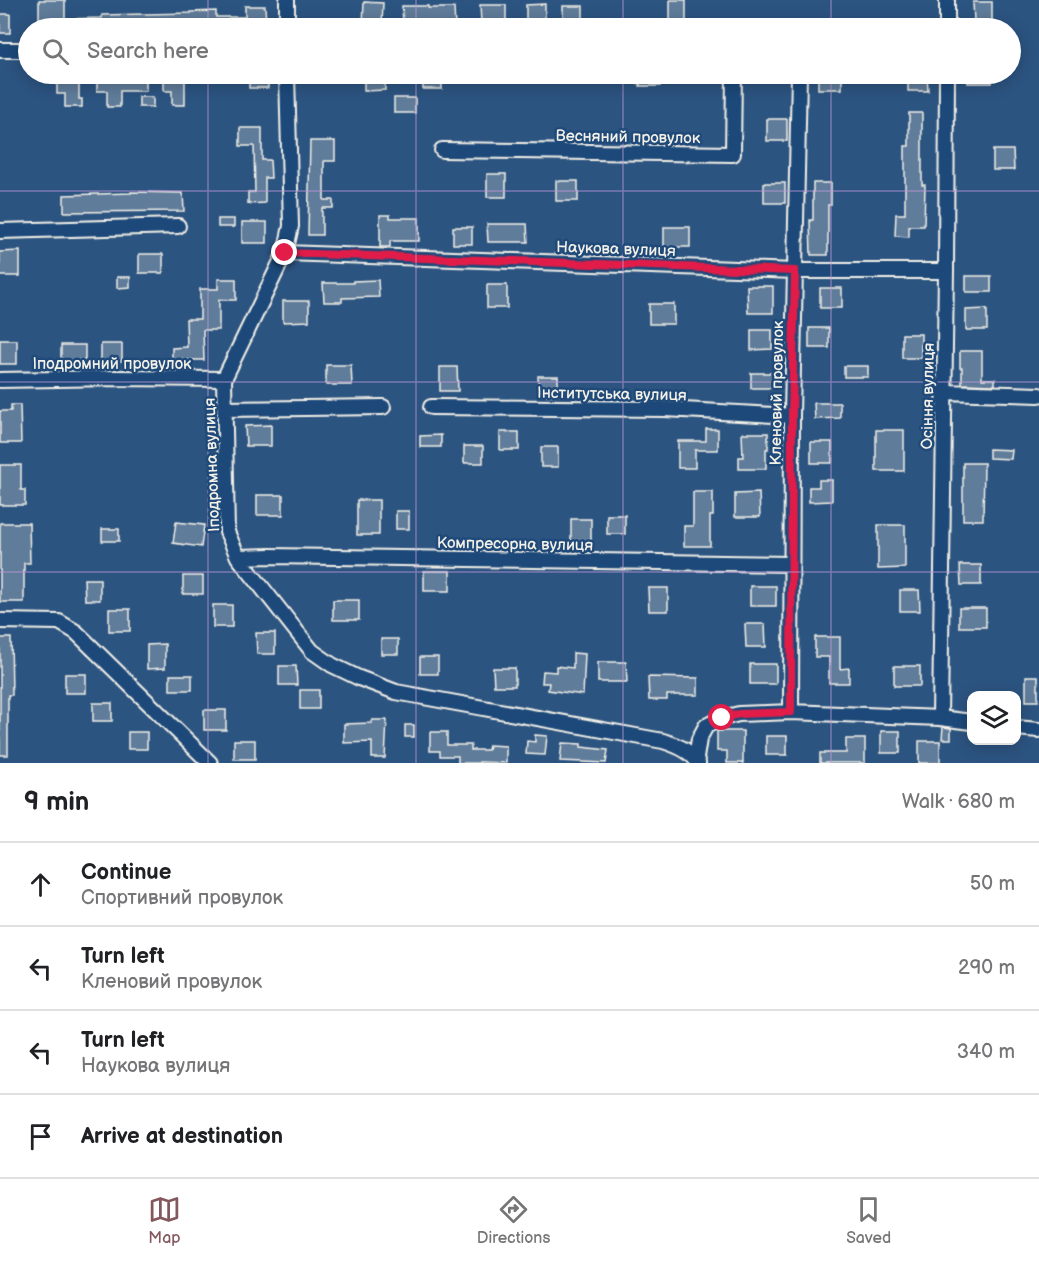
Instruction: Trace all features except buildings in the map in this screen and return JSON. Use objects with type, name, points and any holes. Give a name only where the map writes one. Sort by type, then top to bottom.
[{"type":"street","points":[[287,0],[287,18]]},
{"type":"street","points":[[947,0],[947,18]]},
{"type":"street","points":[[0,50],[18,50]]},
{"type":"street","name":"Іподромна вулиця","points":[[287,84],[291,226],[285,253],[224,379],[227,532],[238,558],[312,651],[332,665],[359,678],[396,692],[663,741],[680,747],[697,761]]},
{"type":"street","name":"Весняний провулок","points":[[442,150],[733,154],[734,84]]},
{"type":"street","name":"Кленовий провулок","points":[[791,712],[792,416],[799,84]]},
{"type":"street","name":"Осіння вулиця","points":[[939,718],[946,271],[946,84]]},
{"type":"street","points":[[0,231],[178,226]]},
{"type":"street","name":"Наукова вулиця","points":[[285,253],[795,271],[946,271]]},
{"type":"street","name":"Іподромний провулок","points":[[0,380],[224,379]]},
{"type":"street","points":[[944,392],[1039,395]]},
{"type":"street","points":[[225,409],[383,407]]},
{"type":"street","name":"Інститутська вулиця","points":[[431,407],[665,410],[792,416]]},
{"type":"street","name":"Компресорна вулиця","points":[[238,558],[270,556],[791,564]]},
{"type":"street","points":[[0,621],[59,622],[76,632],[210,763]]},
{"type":"street","points":[[697,761],[699,739],[706,726],[722,718],[739,714],[791,712],[939,718],[967,721]]},
{"type":"street","points":[[1021,728],[1039,730]]},
{"type":"route","points":[[285,253],[795,271],[791,712],[739,714],[722,718]]}]
